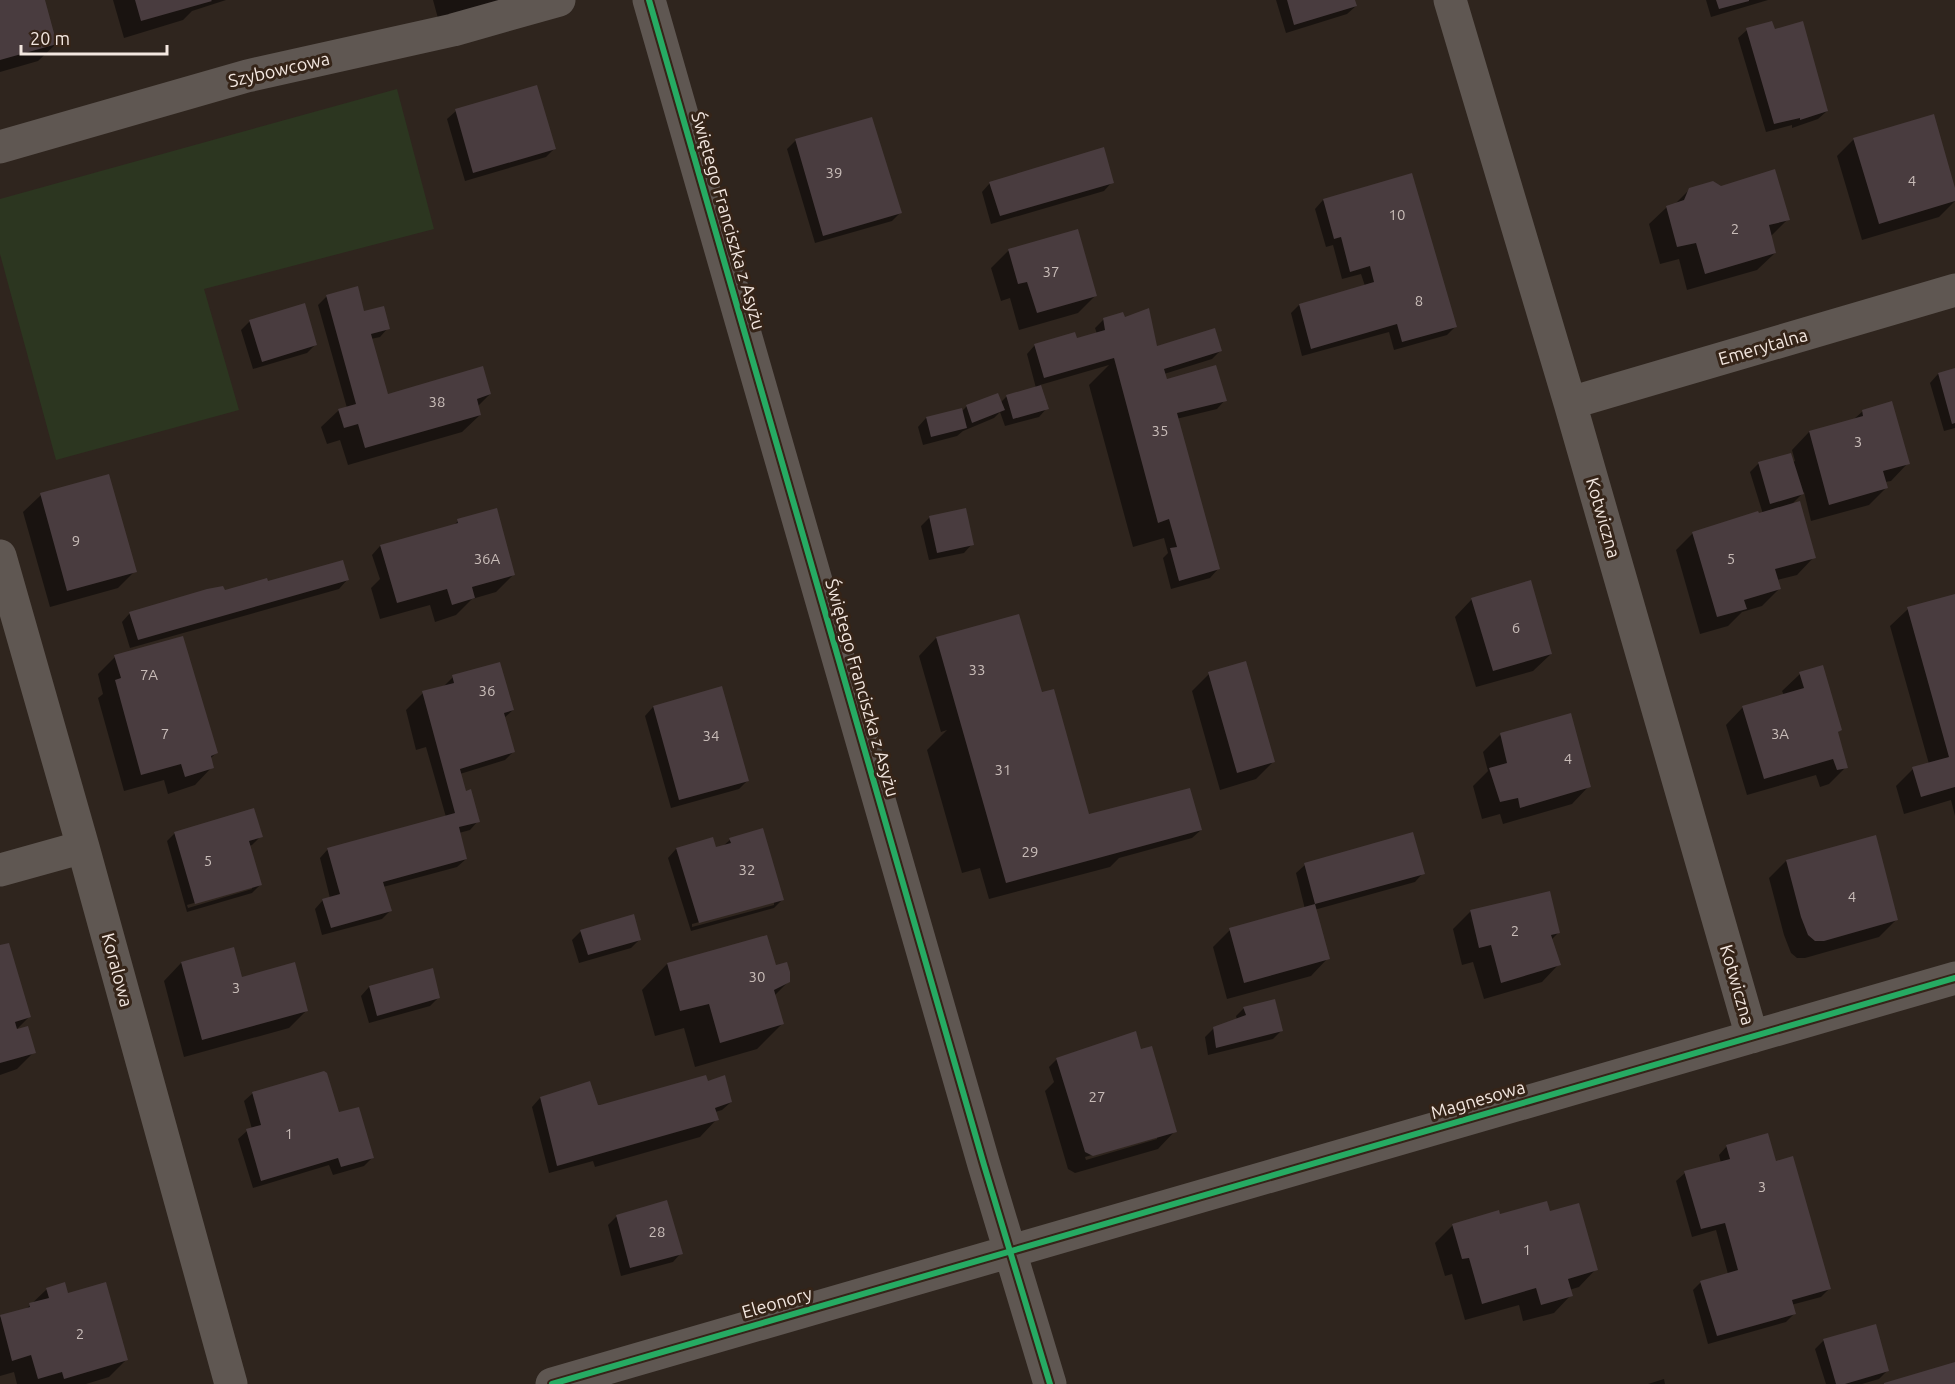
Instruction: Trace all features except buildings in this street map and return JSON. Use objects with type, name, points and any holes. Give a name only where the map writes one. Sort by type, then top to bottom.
[{"type":"street","name":"Szybowcowa","points":[[0,147],[247,76],[453,30],[559,0]]},
{"type":"street","name":"Świętego Franciszka z Asyżu","points":[[649,0],[1050,1384]]},
{"type":"street","name":"Kotwiczna","points":[[1450,0],[1570,403],[1752,1037]]},
{"type":"street","name":"Emerytalna","points":[[1570,403],[1955,290]]},
{"type":"street","name":"Koralowa","points":[[0,556],[231,1384]]},
{"type":"street","points":[[0,870],[83,847]]},
{"type":"street","name":"Magnesowa","points":[[1010,1251],[1955,978]]},
{"type":"street","name":"Eleonory","points":[[552,1384],[1010,1251]]},
{"type":"green space","points":[[397,89],[434,229],[204,289],[239,410],[56,460],[0,254],[0,199]]},
{"type":"cycle path","points":[[649,0],[984,1165],[1050,1384]]},
{"type":"cycle path","points":[[552,1384],[1955,978]]}]
